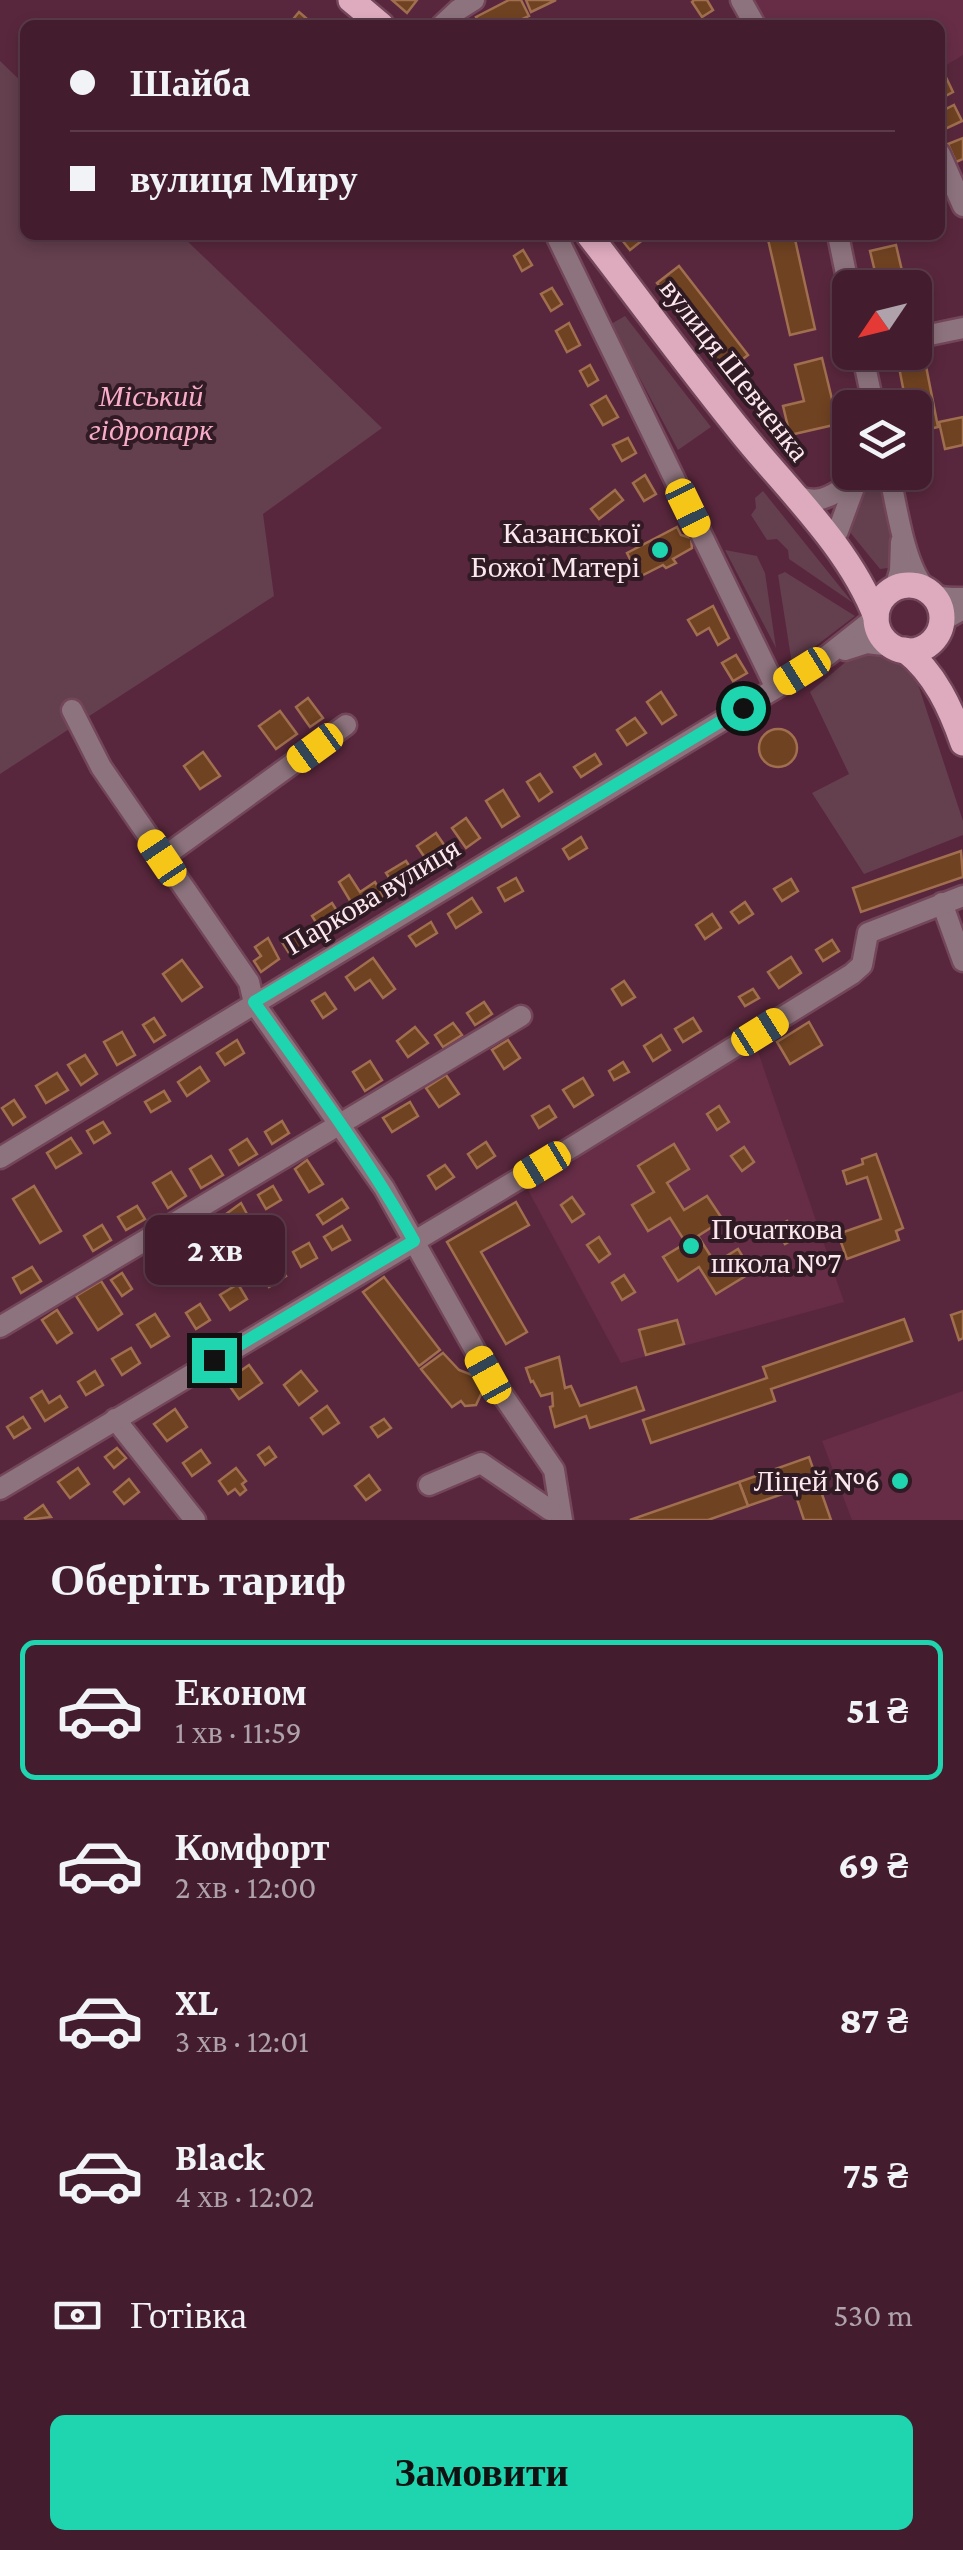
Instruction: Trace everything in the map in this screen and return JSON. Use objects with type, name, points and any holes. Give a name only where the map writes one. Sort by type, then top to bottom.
[{"type":"main road","points":[[352,0],[375,20]]},
{"type":"main road","name":"вулиця Шевченка","points":[[593,240],[831,542],[863,588],[876,617]]},
{"type":"main road","name":"вулиця Шевченка","points":[[831,542],[868,574],[895,588]]},
{"type":"main road","points":[[954,719],[920,662],[882,636],[876,617],[882,599],[895,588],[912,585],[926,590],[939,604],[939,654],[963,744]]},
{"type":"main road","points":[[898,648],[926,646],[940,629]]},
{"type":"street","points":[[447,20],[474,0]]},
{"type":"street","points":[[945,165],[963,206]]},
{"type":"street","points":[[558,240],[776,688]]},
{"type":"street","points":[[839,240],[845,270]]},
{"type":"street","points":[[932,334],[963,328]]},
{"type":"street","points":[[789,492],[806,501],[822,499],[836,490]]},
{"type":"street","points":[[831,542],[853,490]]},
{"type":"street","points":[[893,490],[900,525],[926,590],[939,597],[963,598]]},
{"type":"street","points":[[895,588],[900,571],[900,525]]},
{"type":"street","points":[[940,629],[946,619],[963,609]]},
{"type":"street","points":[[828,655],[876,617]]},
{"type":"street","points":[[828,655],[867,644],[898,648]]},
{"type":"street","name":"Паркова вулиця","points":[[0,1158],[828,655]]},
{"type":"street","points":[[72,710],[101,767],[249,982],[254,1002],[384,1188],[488,1375],[554,1470],[554,1514]]},
{"type":"street","points":[[162,858],[346,726]]},
{"type":"street","points":[[0,1489],[852,974],[862,965],[868,932],[953,900],[963,961]]},
{"type":"street","points":[[0,1327],[521,1016]]},
{"type":"street","points":[[115,1419],[196,1520]]},
{"type":"street","points":[[429,1485],[481,1463],[554,1514]]},
{"type":"shaded area","points":[[744,0],[963,0],[963,55],[945,66],[945,20],[754,20]]},
{"type":"shaded area","name":"Початкова школа №7","points":[[756,1046],[844,1302],[621,1363],[528,1190]]},
{"type":"shaded area","name":"Ліцей №6","points":[[963,1391],[963,1520],[852,1520],[822,1441]]},
{"type":"green space","name":"Міський гідропарк","points":[[0,61],[20,80],[20,240],[186,240],[382,428],[263,514],[274,596],[0,774]]},
{"type":"green space","points":[[625,316],[711,427],[678,450],[611,324]]},
{"type":"green space","points":[[862,490],[881,490],[892,544],[888,568],[880,569],[849,531]]},
{"type":"green space","points":[[763,491],[853,603],[789,559],[788,550],[777,539],[767,540],[751,515],[756,508],[755,498]]},
{"type":"green space","points":[[725,550],[757,556],[765,573],[776,648]]},
{"type":"green space","points":[[785,572],[855,616],[792,664],[778,575]]},
{"type":"green space","points":[[877,653],[913,669],[963,821],[963,835],[864,874],[812,793],[849,774],[810,692],[848,660]]},
{"type":"building","points":[[392,0],[417,0],[407,13]]},
{"type":"building","points":[[509,0],[521,0],[529,16],[521,20],[476,17]]},
{"type":"building","points":[[526,0],[556,0],[531,12]]},
{"type":"building","points":[[694,0],[707,0],[713,10],[702,17]]},
{"type":"building","points":[[299,12],[308,20],[292,20]]},
{"type":"building","points":[[945,75],[953,92],[945,96]]},
{"type":"building","points":[[954,105],[962,121],[945,129],[945,110]]},
{"type":"building","points":[[963,138],[963,159],[956,162],[948,144]]},
{"type":"building","points":[[622,240],[643,240],[630,250]]},
{"type":"building","points":[[768,240],[795,240],[815,329],[790,335]]},
{"type":"building","points":[[896,245],[902,270],[875,270],[870,251]]},
{"type":"building","points":[[523,250],[532,265],[522,271],[514,256]]},
{"type":"building","points":[[679,266],[748,355],[726,372],[657,283]]},
{"type":"building","points":[[552,288],[562,304],[551,311],[541,294]]},
{"type":"building","points":[[569,323],[580,345],[567,352],[556,331]]},
{"type":"building","points":[[822,358],[832,399],[832,425],[790,435],[783,406],[804,401],[795,365]]},
{"type":"building","points":[[590,365],[598,380],[588,386],[580,371]]},
{"type":"building","points":[[900,370],[927,370],[931,390],[903,390]]},
{"type":"building","points":[[606,396],[618,417],[603,425],[591,405]]},
{"type":"building","points":[[932,397],[938,427],[932,428]]},
{"type":"building","points":[[963,417],[963,445],[945,449],[939,422]]},
{"type":"building","points":[[628,438],[636,453],[622,461],[613,445]]},
{"type":"building","points":[[645,475],[656,494],[644,501],[633,483]]},
{"type":"building","points":[[615,490],[623,500],[599,519],[591,509]]},
{"type":"building","name":"Казанської Божої Матері","points":[[677,527],[681,535],[691,538],[692,548],[673,559],[676,563],[639,577],[627,553]]},
{"type":"building","points":[[713,606],[729,638],[718,645],[709,628],[697,635],[688,620]]},
{"type":"building","points":[[736,655],[747,673],[733,681],[722,663]]},
{"type":"building","points":[[661,692],[676,715],[662,724],[647,702]]},
{"type":"building","points":[[308,698],[323,718],[310,727],[296,707]]},
{"type":"building","points":[[280,711],[297,734],[276,749],[259,726]]},
{"type":"building","points":[[635,718],[646,733],[627,745],[617,730]]},
{"type":"building","points":[[778,729],[792,734],[797,748],[792,762],[778,767],[764,762],[759,748],[764,734]]},
{"type":"building","points":[[203,752],[220,776],[200,789],[184,766]]},
{"type":"building","points":[[595,754],[601,764],[581,777],[574,767]]},
{"type":"building","points":[[540,774],[552,792],[539,801],[527,782]]},
{"type":"building","points":[[503,790],[519,816],[502,827],[486,801]]},
{"type":"building","points":[[466,818],[480,838],[466,848],[452,828]]},
{"type":"building","points":[[436,833],[453,858],[434,871],[417,846]]},
{"type":"building","points":[[581,837],[587,848],[569,859],[563,849]]},
{"type":"building","points":[[961,851],[963,877],[861,912],[853,888]]},
{"type":"building","points":[[406,861],[416,876],[396,888],[386,873]]},
{"type":"building","points":[[349,875],[360,892],[375,882],[384,897],[358,914],[339,882]]},
{"type":"building","points":[[516,878],[523,891],[505,901],[498,888]]},
{"type":"building","points":[[791,879],[798,891],[782,901],[774,889]]},
{"type":"building","points":[[472,898],[481,912],[456,928],[448,914]]},
{"type":"building","points":[[745,902],[753,914],[739,923],[731,912]]},
{"type":"building","points":[[332,903],[344,922],[324,935],[312,916]]},
{"type":"building","points":[[712,914],[721,928],[705,939],[696,925]]},
{"type":"building","points":[[431,922],[437,933],[416,946],[409,936]]},
{"type":"building","points":[[299,931],[309,945],[291,956],[282,942]]},
{"type":"building","points":[[268,938],[279,959],[261,972],[254,961],[261,956],[255,947]]},
{"type":"building","points":[[832,940],[839,951],[823,961],[816,950]]},
{"type":"building","points":[[791,957],[801,973],[779,988],[768,972]]},
{"type":"building","points":[[373,958],[395,989],[383,998],[370,980],[355,990],[346,977]]},
{"type":"building","points":[[182,960],[202,987],[182,1001],[163,974]]},
{"type":"building","points":[[624,981],[635,997],[622,1005],[612,989]]},
{"type":"building","points":[[753,989],[759,998],[745,1006],[739,997]]},
{"type":"building","points":[[325,993],[336,1009],[323,1018],[312,1001]]},
{"type":"building","points":[[484,1002],[492,1014],[475,1025],[467,1013]]},
{"type":"building","points":[[154,1018],[165,1035],[154,1042],[143,1025]]},
{"type":"building","points":[[693,1018],[701,1031],[683,1042],[675,1029]]},
{"type":"building","points":[[809,1022],[822,1045],[790,1064],[777,1042]]},
{"type":"building","points":[[453,1023],[462,1035],[443,1047],[435,1035]]},
{"type":"building","points":[[415,1027],[428,1043],[408,1057],[397,1041]]},
{"type":"building","points":[[122,1032],[135,1055],[117,1065],[104,1042]]},
{"type":"building","points":[[661,1035],[670,1050],[653,1061],[644,1046]]},
{"type":"building","points":[[237,1040],[244,1053],[225,1065],[217,1053]]},
{"type":"building","points":[[508,1040],[520,1058],[504,1069],[492,1050]]},
{"type":"building","points":[[85,1055],[97,1074],[81,1085],[68,1065]]},
{"type":"building","points":[[370,1061],[382,1080],[365,1091],[353,1072]]},
{"type":"building","points":[[623,1062],[629,1072],[614,1080],[609,1071]]},
{"type":"building","points":[[200,1067],[209,1081],[187,1096],[178,1082]]},
{"type":"building","points":[[57,1073],[68,1090],[46,1103],[36,1086]]},
{"type":"building","points":[[446,1075],[459,1094],[439,1107],[426,1088]]},
{"type":"building","points":[[583,1078],[593,1095],[574,1107],[563,1090]]},
{"type":"building","points":[[164,1091],[170,1101],[151,1112],[145,1102]]},
{"type":"building","points":[[14,1100],[25,1117],[13,1125],[2,1108]]},
{"type":"building","points":[[410,1102],[418,1116],[392,1132],[383,1118]]},
{"type":"building","points":[[549,1106],[556,1117],[539,1128],[532,1116]]},
{"type":"building","points":[[719,1106],[729,1122],[717,1130],[707,1114]]},
{"type":"building","points":[[282,1121],[289,1133],[272,1144],[265,1132]]},
{"type":"building","points":[[103,1122],[110,1133],[94,1143],[87,1131]]},
{"type":"building","points":[[71,1138],[81,1153],[56,1168],[47,1153]]},
{"type":"building","points":[[247,1139],[257,1154],[239,1165],[230,1150]]},
{"type":"building","points":[[486,1142],[495,1156],[477,1168],[468,1154]]},
{"type":"building","points":[[674,1144],[689,1169],[667,1183],[684,1210],[707,1196],[723,1220],[698,1236],[715,1263],[738,1249],[752,1272],[716,1294],[699,1267],[678,1281],[663,1257],[686,1243],[670,1218],[648,1231],[632,1205],[654,1192],[638,1166]]},
{"type":"building","points":[[744,1147],[754,1162],[742,1171],[731,1156]]},
{"type":"building","points":[[876,1154],[903,1228],[896,1231],[899,1240],[847,1259],[838,1234],[881,1219],[867,1177],[847,1184],[843,1171]]},
{"type":"building","points":[[211,1156],[223,1175],[201,1188],[190,1169]]},
{"type":"building","points":[[307,1160],[323,1184],[309,1192],[295,1169]]},
{"type":"building","points":[[445,1165],[454,1177],[436,1189],[428,1176]]},
{"type":"building","points":[[171,1172],[186,1196],[168,1208],[153,1183]]},
{"type":"building","points":[[34,1186],[61,1231],[40,1243],[13,1199]]},
{"type":"building","points":[[273,1186],[281,1200],[266,1209],[258,1195]]},
{"type":"building","points":[[572,1197],[584,1214],[572,1222],[561,1205]]},
{"type":"building","points":[[342,1199],[348,1208],[323,1224],[317,1215]]},
{"type":"building","points":[[516,1202],[529,1225],[481,1252],[527,1332],[506,1344],[447,1242]]},
{"type":"building","points":[[241,1203],[253,1225],[245,1230],[240,1222],[234,1226],[226,1214]]},
{"type":"building","points":[[137,1206],[145,1219],[126,1230],[118,1217]]},
{"type":"building","points":[[787,1221],[797,1237],[785,1244],[775,1228]]},
{"type":"building","points":[[102,1225],[111,1240],[93,1251],[84,1236]]},
{"type":"building","points":[[342,1226],[350,1240],[332,1250],[324,1237]]},
{"type":"building","points":[[202,1230],[213,1246],[197,1256],[186,1240]]},
{"type":"building","points":[[599,1237],[610,1254],[599,1262],[587,1245]]},
{"type":"building","points":[[309,1243],[317,1258],[301,1267],[293,1252]]},
{"type":"building","points":[[277,1261],[286,1276],[269,1287],[260,1272]]},
{"type":"building","points":[[32,1267],[41,1281],[21,1293],[13,1278]]},
{"type":"building","points":[[122,1273],[132,1289],[122,1296],[111,1280]]},
{"type":"building","points":[[624,1275],[635,1292],[622,1300],[612,1283]]},
{"type":"building","points":[[384,1277],[440,1350],[419,1366],[363,1292]]},
{"type":"building","points":[[101,1281],[122,1314],[98,1330],[76,1296]]},
{"type":"building","points":[[238,1284],[247,1299],[230,1310],[220,1295]]},
{"type":"building","points":[[200,1304],[210,1320],[196,1329],[186,1313]]},
{"type":"building","points":[[57,1310],[72,1333],[57,1343],[42,1320]]},
{"type":"building","points":[[963,1311],[963,1338],[959,1340],[951,1315]]},
{"type":"building","points":[[155,1314],[169,1336],[151,1347],[137,1325]]},
{"type":"building","points":[[904,1319],[912,1341],[771,1389],[775,1401],[651,1443],[643,1420],[767,1378],[763,1367]]},
{"type":"building","points":[[677,1320],[684,1344],[646,1355],[639,1330]]},
{"type":"building","points":[[131,1348],[140,1363],[122,1375],[112,1359]]},
{"type":"building","points":[[443,1353],[459,1370],[480,1378],[484,1388],[476,1405],[465,1406],[461,1401],[452,1407],[421,1369]]},
{"type":"building","points":[[559,1357],[565,1388],[571,1386],[580,1406],[636,1387],[644,1410],[590,1428],[586,1416],[555,1427],[550,1407],[552,1393],[541,1396],[526,1368]]},
{"type":"building","points":[[249,1365],[262,1383],[239,1399],[226,1381]]},
{"type":"building","points":[[95,1371],[103,1385],[86,1395],[78,1382]]},
{"type":"building","points":[[301,1371],[317,1391],[299,1405],[284,1385]]},
{"type":"building","points":[[42,1391],[49,1403],[60,1396],[67,1407],[45,1421],[31,1398]]},
{"type":"building","points":[[327,1406],[339,1423],[323,1434],[311,1418]]},
{"type":"building","points":[[175,1409],[187,1427],[167,1441],[154,1424]]},
{"type":"building","points":[[23,1417],[30,1428],[14,1438],[7,1427]]},
{"type":"building","points":[[384,1419],[391,1428],[378,1437],[371,1427]]},
{"type":"building","points":[[269,1447],[276,1457],[265,1465],[258,1455]]},
{"type":"building","points":[[117,1448],[126,1458],[114,1468],[105,1457]]},
{"type":"building","points":[[201,1450],[210,1463],[192,1476],[183,1463]]},
{"type":"building","points":[[809,1457],[831,1520],[804,1520],[794,1490],[748,1506],[739,1482]]},
{"type":"building","points":[[78,1468],[89,1484],[70,1498],[58,1482]]},
{"type":"building","points":[[236,1468],[246,1481],[242,1484],[246,1490],[240,1495],[235,1489],[228,1494],[219,1481]]},
{"type":"building","points":[[369,1475],[380,1490],[366,1500],[355,1486]]},
{"type":"building","points":[[129,1479],[139,1492],[124,1504],[114,1492]]},
{"type":"building","points":[[739,1482],[748,1506],[708,1520],[630,1520]]},
{"type":"building","points":[[43,1505],[51,1517],[26,1520],[25,1518]]},
{"type":"place","name":"Казанської Божої Матері","points":[[660,550]]},
{"type":"place","name":"Початкова школа №7","points":[[691,1246]]},
{"type":"place","name":"Ліцей №6","points":[[900,1481]]},
{"type":"route","points":[[214,1360],[414,1241],[341,1123],[254,1002],[743,708]]}]
